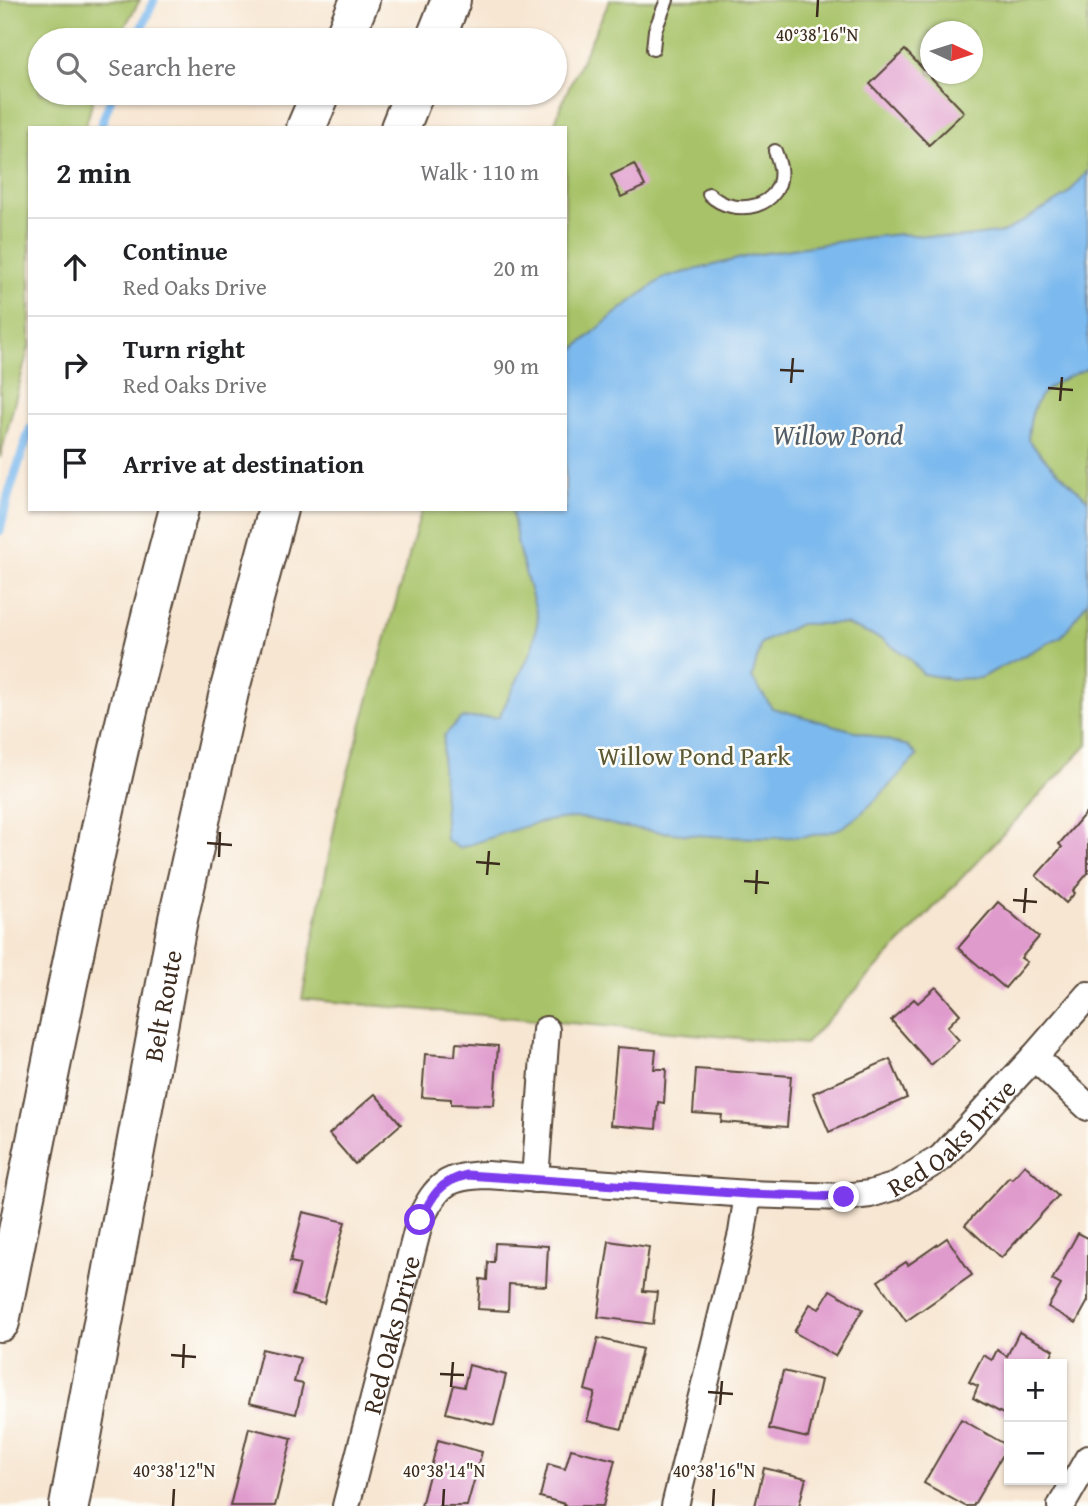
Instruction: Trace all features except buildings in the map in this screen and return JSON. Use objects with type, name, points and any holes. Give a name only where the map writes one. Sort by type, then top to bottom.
[{"type":"highway","points":[[348,28],[360,0]]},
{"type":"highway","points":[[440,28],[451,0]]},
{"type":"highway","points":[[307,126],[316,105]]},
{"type":"highway","points":[[401,126],[409,105]]},
{"type":"highway","points":[[0,1322],[71,964],[151,611],[177,511]]},
{"type":"highway","name":"Belt Route","points":[[69,1506],[178,919],[229,692],[277,511]]},
{"type":"street","name":"Red Oaks Drive","points":[[346,1506],[420,1220],[431,1197],[442,1185],[467,1175],[748,1194],[844,1197],[870,1194],[893,1187],[941,1158],[1088,995]]},
{"type":"street","points":[[535,1179],[546,1030]]},
{"type":"street","points":[[1034,1057],[1088,1107]]},
{"type":"street","points":[[675,1506],[742,1233],[748,1194]]},
{"type":"street","points":[[1062,1506],[1088,1459]]},
{"type":"lane","points":[[653,49],[655,30],[667,0]]},
{"type":"lane","points":[[709,194],[716,201],[732,208],[751,208],[767,199],[773,193],[780,177],[775,151]]},
{"type":"green space","points":[[0,0],[140,0],[124,28],[28,28],[28,105],[92,105],[86,126],[28,126],[28,351],[0,458]]},
{"type":"green space","name":"Willow Pond Park","points":[[610,0],[1088,0],[1088,744],[805,1044],[302,999],[338,808],[421,511],[567,511],[567,126],[554,126],[562,105],[567,105],[567,92]]},
{"type":"water","name":"Willow Pond","points":[[1088,171],[1088,368],[1052,386],[1037,400],[1028,440],[1088,500],[1088,601],[1062,636],[980,678],[951,679],[923,674],[908,657],[881,639],[845,624],[800,624],[761,643],[752,678],[772,708],[908,746],[917,756],[864,811],[844,826],[827,833],[740,838],[629,828],[577,818],[547,821],[459,848],[446,840],[442,764],[444,736],[461,718],[499,717],[532,650],[538,618],[518,547],[512,511],[567,511],[567,355],[616,313],[663,278],[753,255],[862,238],[900,234],[956,238],[1004,232],[1067,195]]},
{"type":"waterway","points":[[141,28],[154,0]]},
{"type":"waterway","points":[[101,126],[109,105]]},
{"type":"waterway","points":[[0,531],[8,496],[28,435]]},
{"type":"route","points":[[420,1220],[431,1197],[442,1185],[467,1175],[748,1194],[844,1197]]}]
